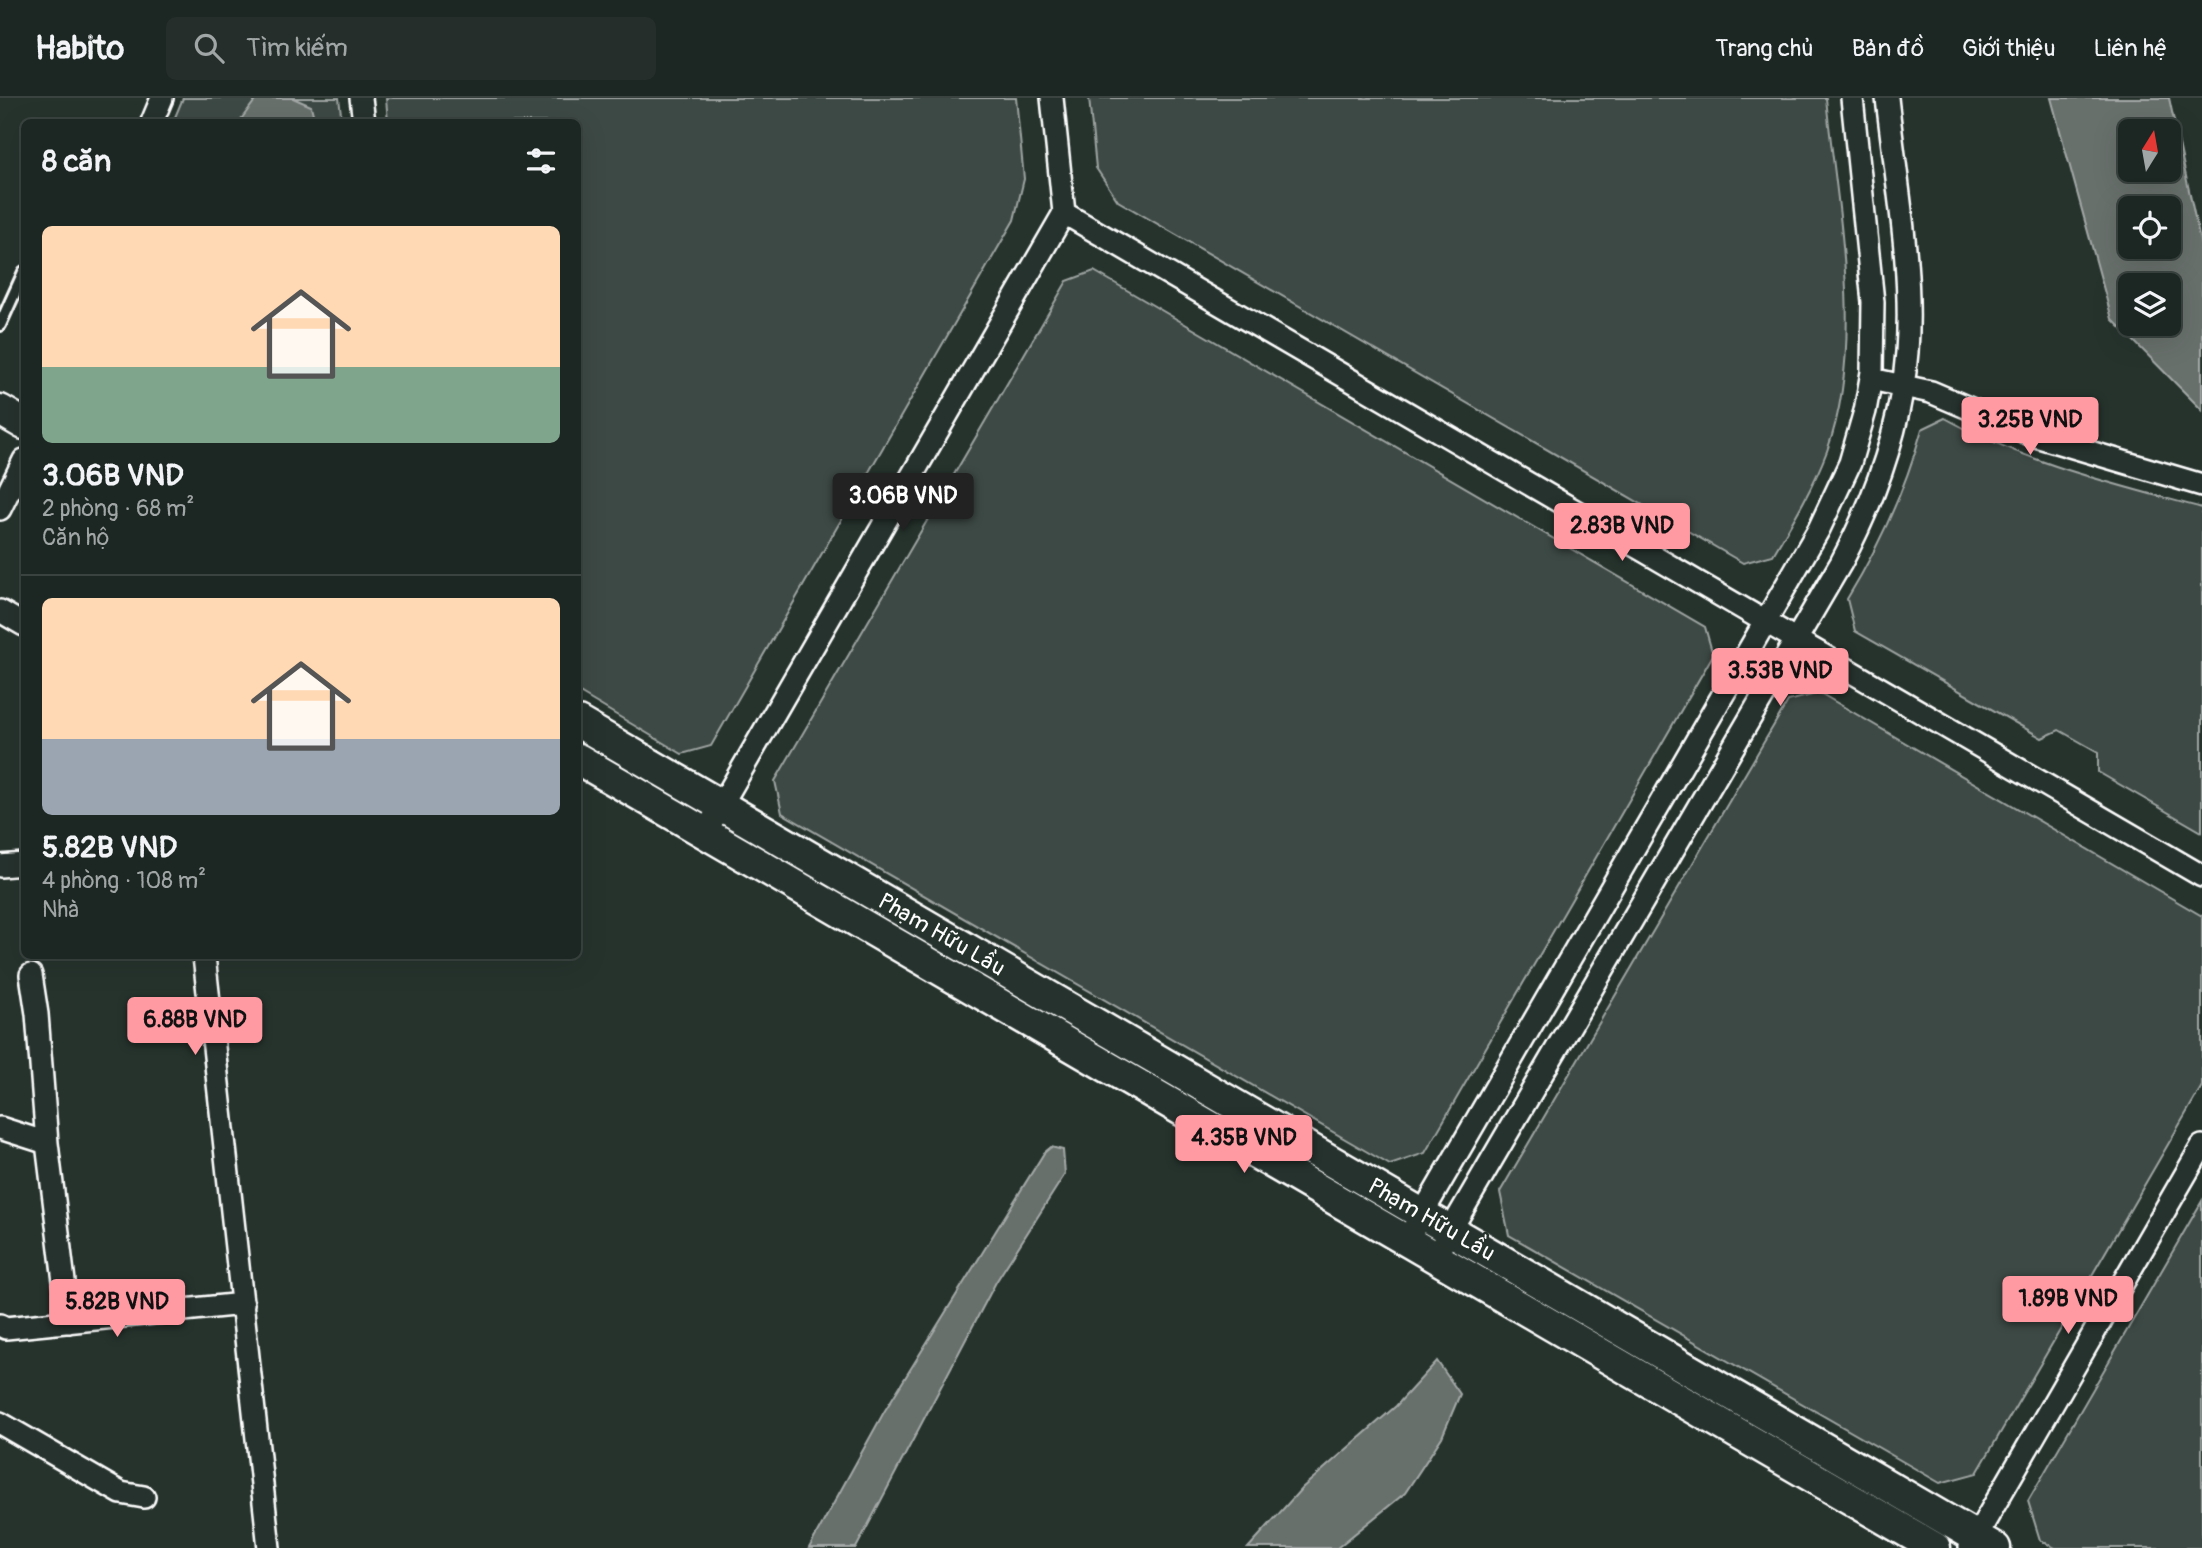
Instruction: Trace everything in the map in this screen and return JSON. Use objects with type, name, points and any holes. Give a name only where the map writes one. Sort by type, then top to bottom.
[{"type":"main road","points":[[0,410],[21,422]]},
{"type":"main road","name":"Phạm Hữu Lầu","points":[[581,724],[1422,1213],[1980,1544]]},
{"type":"main road","name":"Phạm Hữu Lầu","points":[[581,761],[1935,1548]]},
{"type":"street","points":[[153,119],[162,98]]},
{"type":"street","points":[[361,98],[364,119]]},
{"type":"street","points":[[705,833],[1064,213],[1052,98]]},
{"type":"street","points":[[1407,1240],[1766,622],[1841,486],[1858,436],[1871,379],[1872,302],[1852,98]]},
{"type":"street","points":[[1434,1256],[1796,640],[1868,509],[1888,453],[1903,385],[1907,351],[1907,288],[1887,98]]},
{"type":"street","points":[[1064,213],[2202,876]]},
{"type":"street","points":[[1871,379],[1903,385],[1957,402],[2032,435],[2202,485]]},
{"type":"street","points":[[0,509],[21,466]]},
{"type":"street","points":[[0,611],[21,623]]},
{"type":"street","points":[[0,866],[21,864]]},
{"type":"street","points":[[204,959],[269,1548]]},
{"type":"street","points":[[31,975],[37,1014],[47,1143],[69,1322]]},
{"type":"street","points":[[0,1128],[47,1143]]},
{"type":"street","points":[[1980,1544],[2202,1146]]},
{"type":"street","points":[[2,1332],[69,1322],[243,1304]]},
{"type":"street","points":[[0,1423],[121,1493],[144,1497]]},
{"type":"lane","points":[[0,325],[21,279]]},
{"type":"shaded area","points":[[183,98],[339,98],[342,119],[174,119]]},
{"type":"shaded area","points":[[257,98],[293,98],[311,106],[314,119],[241,119]]},
{"type":"shaded area","points":[[386,98],[1016,98],[1024,179],[1014,220],[711,746],[682,754],[581,694],[581,119],[388,119]]},
{"type":"shaded area","points":[[1089,98],[1826,98],[1845,276],[1845,366],[1839,410],[1827,451],[1809,491],[1773,555],[1743,563],[1118,201],[1096,168]]},
{"type":"shaded area","points":[[2051,98],[2169,98],[2174,119],[2118,119],[2118,182],[2181,182],[2181,153],[2202,250],[2202,410],[2129,336],[2181,336],[2181,273],[2118,273],[2118,325],[2112,319]]},
{"type":"shaded area","points":[[1094,271],[1705,627],[1713,655],[1425,1153],[1390,1165],[782,813],[775,781],[1067,281]]},
{"type":"shaded area","points":[[1945,418],[1975,434],[2038,460],[2202,508],[2202,832],[2098,772],[2098,752],[2059,730],[2042,738],[1855,631],[1847,599],[1890,517],[1908,474],[1922,429]]},
{"type":"shaded area","points":[[1820,693],[2202,916],[2202,1086],[1977,1473],[1940,1483],[1509,1235],[1500,1192],[1788,701]]},
{"type":"shaded area","points":[[1051,1147],[1063,1150],[1065,1174],[996,1282],[856,1548],[809,1548],[884,1412],[1044,1153]]},
{"type":"shaded area","points":[[2202,1201],[2202,1548],[2055,1548],[2040,1540],[2028,1501]]},
{"type":"shaded area","points":[[1437,1361],[1460,1394],[1442,1437],[1405,1493],[1337,1548],[1248,1548],[1302,1488],[1396,1406]]}]
